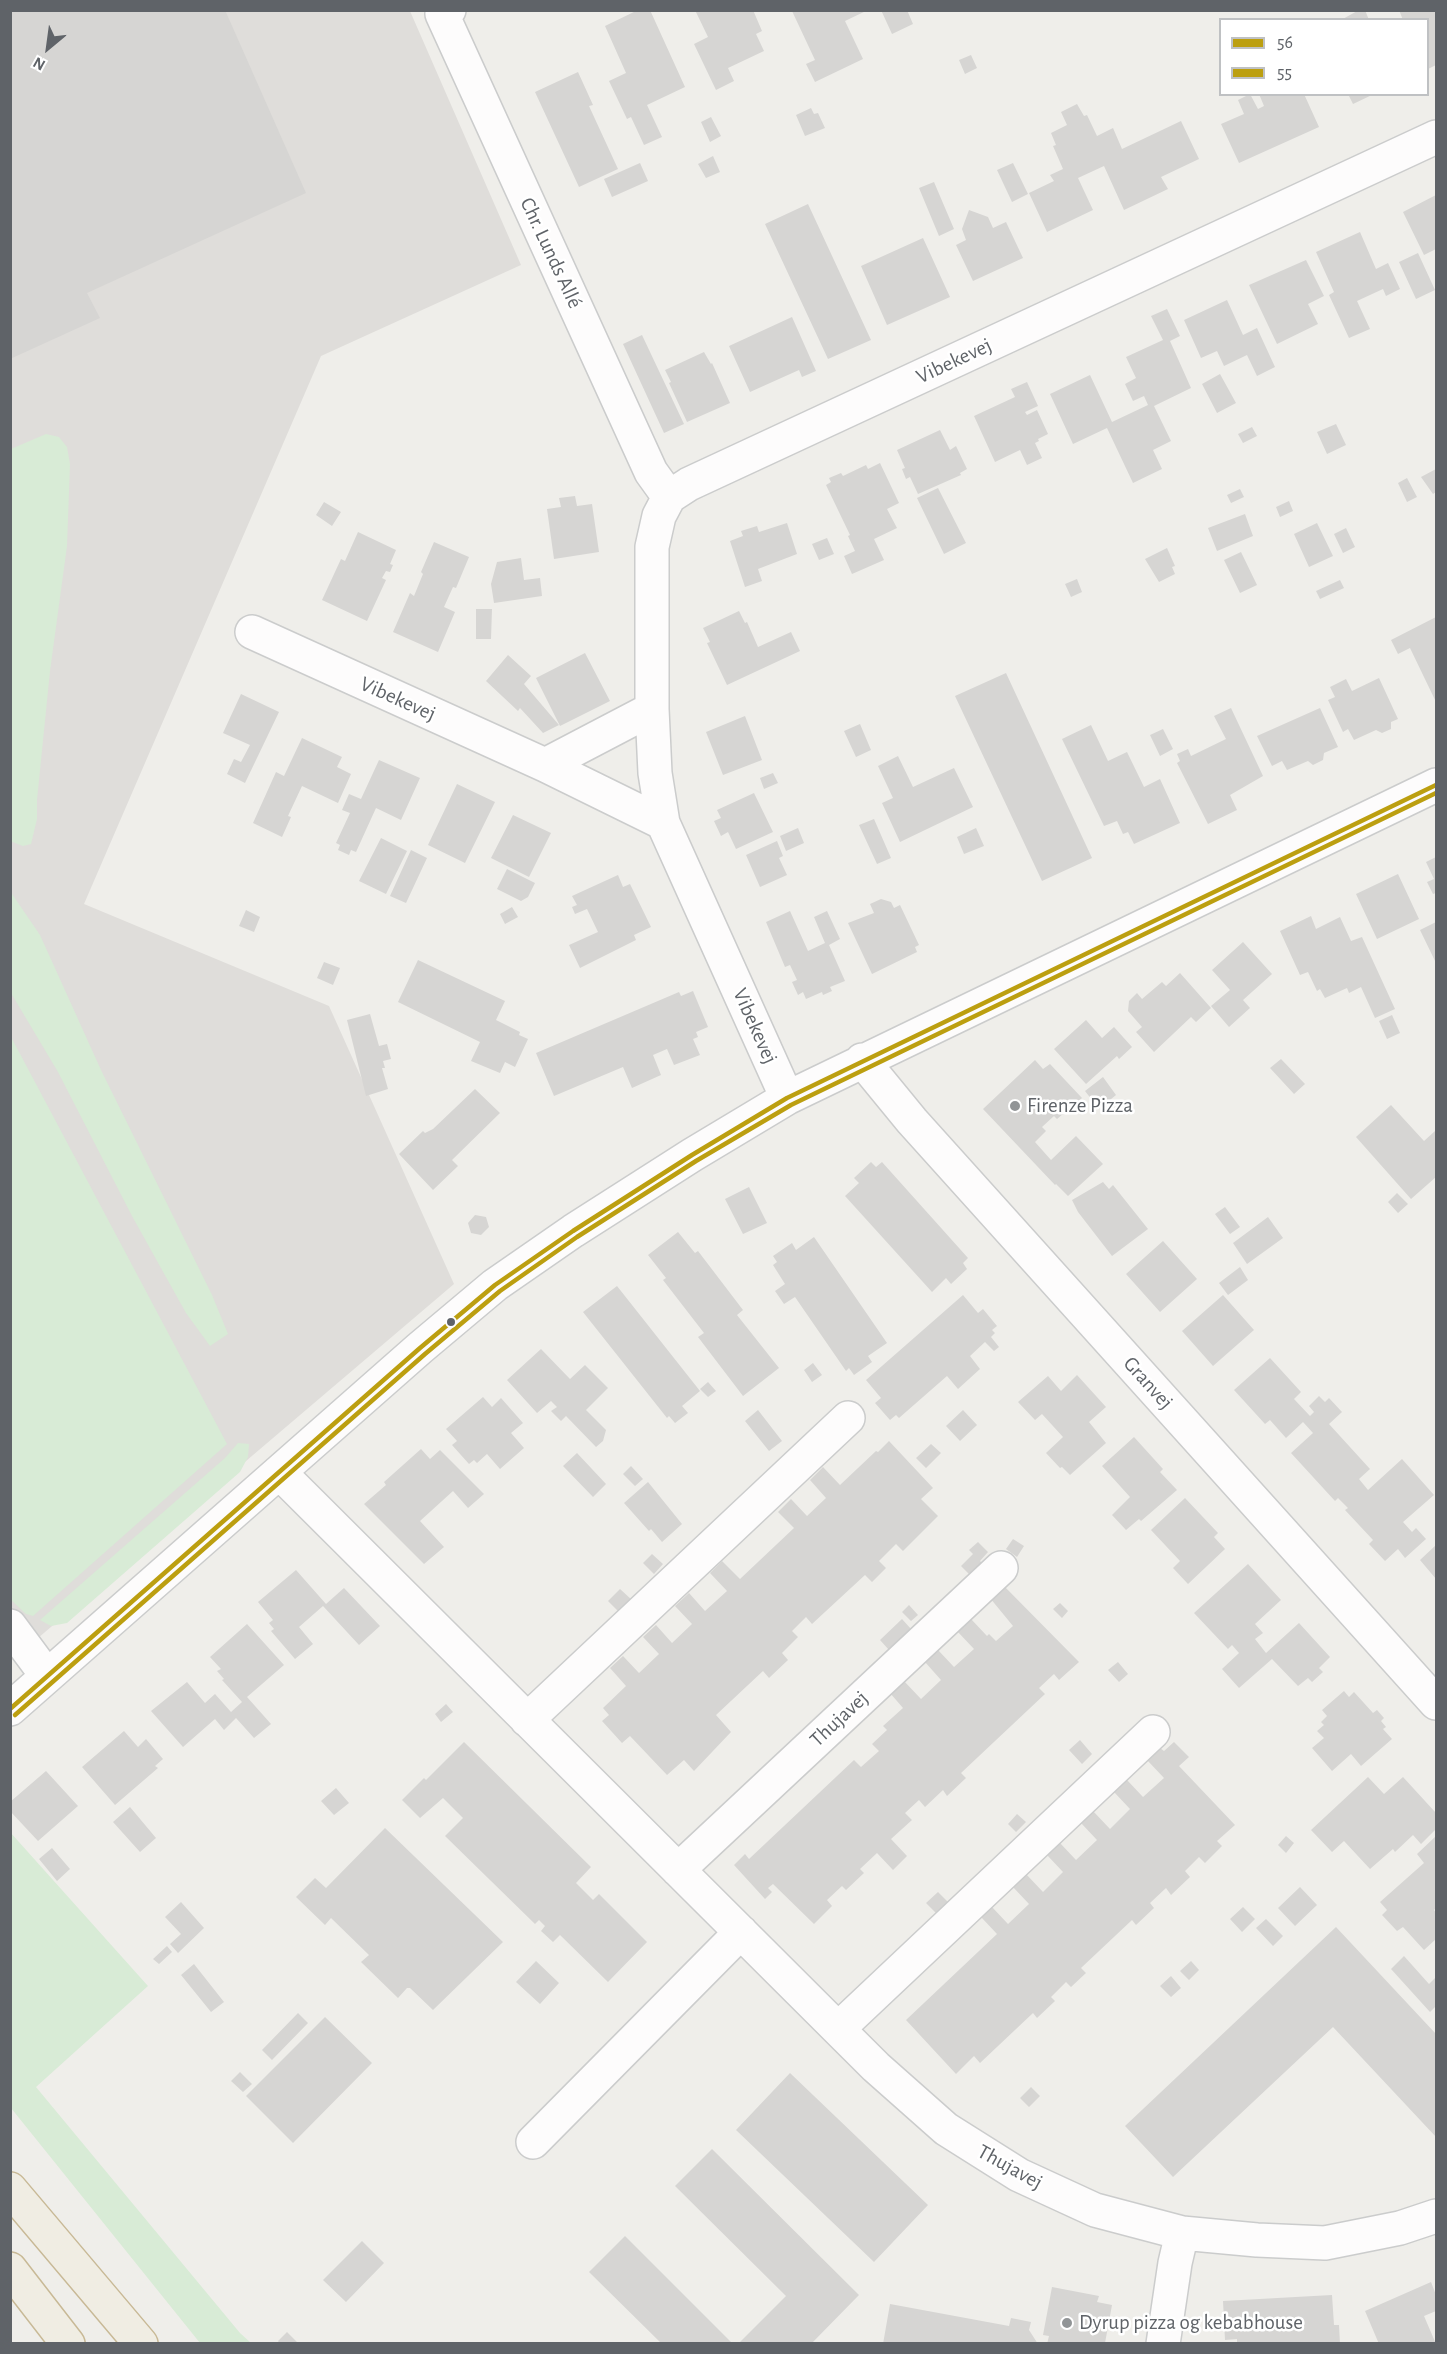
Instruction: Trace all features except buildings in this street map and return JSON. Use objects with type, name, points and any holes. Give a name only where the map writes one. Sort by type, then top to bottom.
[{"type":"highway","points":[[10,2189],[141,2343]]},
{"type":"highway","points":[[10,2269],[68,2343]]},
{"type":"street","name":"Chr. Lunds Allé","points":[[449,10],[442,14],[651,472],[669,497]]},
{"type":"street","name":"Vibekevej","points":[[787,1098],[663,823],[656,773],[652,709],[652,547],[659,516],[669,497],[700,479],[1437,137]]},
{"type":"street","name":"Vibekevej","points":[[252,632],[545,765],[663,823]]},
{"type":"street","points":[[545,765],[652,709]]},
{"type":"street","points":[[10,1709],[420,1348],[495,1286],[672,1167],[787,1098],[862,1060],[1437,785]]},
{"type":"street","name":"Granvej","points":[[862,1060],[912,1121],[1437,1702]]},
{"type":"street","points":[[527,1720],[848,1418]]},
{"type":"street","name":"Thujavej","points":[[279,1473],[876,2067],[946,2129],[1019,2175],[1095,2210],[1182,2234],[1325,2243],[1400,2228],[1437,2216]]},
{"type":"street","name":"Thujavej","points":[[678,1870],[1001,1568]]},
{"type":"street","points":[[10,1626],[47,1676]]},
{"type":"street","points":[[838,2029],[1153,1732]]},
{"type":"street","points":[[533,2142],[741,1932]]},
{"type":"street","points":[[1163,2343],[1175,2263],[1182,2234]]},
{"type":"shaded area","points":[[11,11],[410,11],[521,265],[321,356],[84,904],[329,1006],[454,1284],[11,1661]]},
{"type":"green space","points":[[46,434],[59,437],[67,447],[70,464],[67,546],[50,671],[37,819],[31,844],[23,846],[10,841],[11,449]]},
{"type":"green space","points":[[10,891],[40,935],[101,1070],[212,1295],[228,1334],[210,1346],[186,1313],[132,1216],[58,1072],[11,993]]},
{"type":"green space","points":[[10,1035],[227,1444],[33,1616],[26,1614],[10,1599]]},
{"type":"green space","points":[[238,1443],[249,1444],[248,1457],[240,1472],[67,1623],[51,1626],[40,1620],[225,1458]]},
{"type":"green space","points":[[10,1832],[148,1986],[36,2087],[240,2333],[251,2343],[200,2343],[11,2108]]},
{"type":"transit line","name":"56","points":[[10,1709],[420,1348],[495,1285],[573,1231],[787,1098],[1436,785]]},
{"type":"transit line","name":"55","points":[[15,1715],[425,1354],[500,1291],[577,1237],[696,1161],[791,1105],[1436,793]]},
{"type":"place","name":"Firenze Pizza","points":[[1015,1106]]},
{"type":"place","name":"Dyrup pizza og kebabhouse","points":[[1067,2323]]}]
